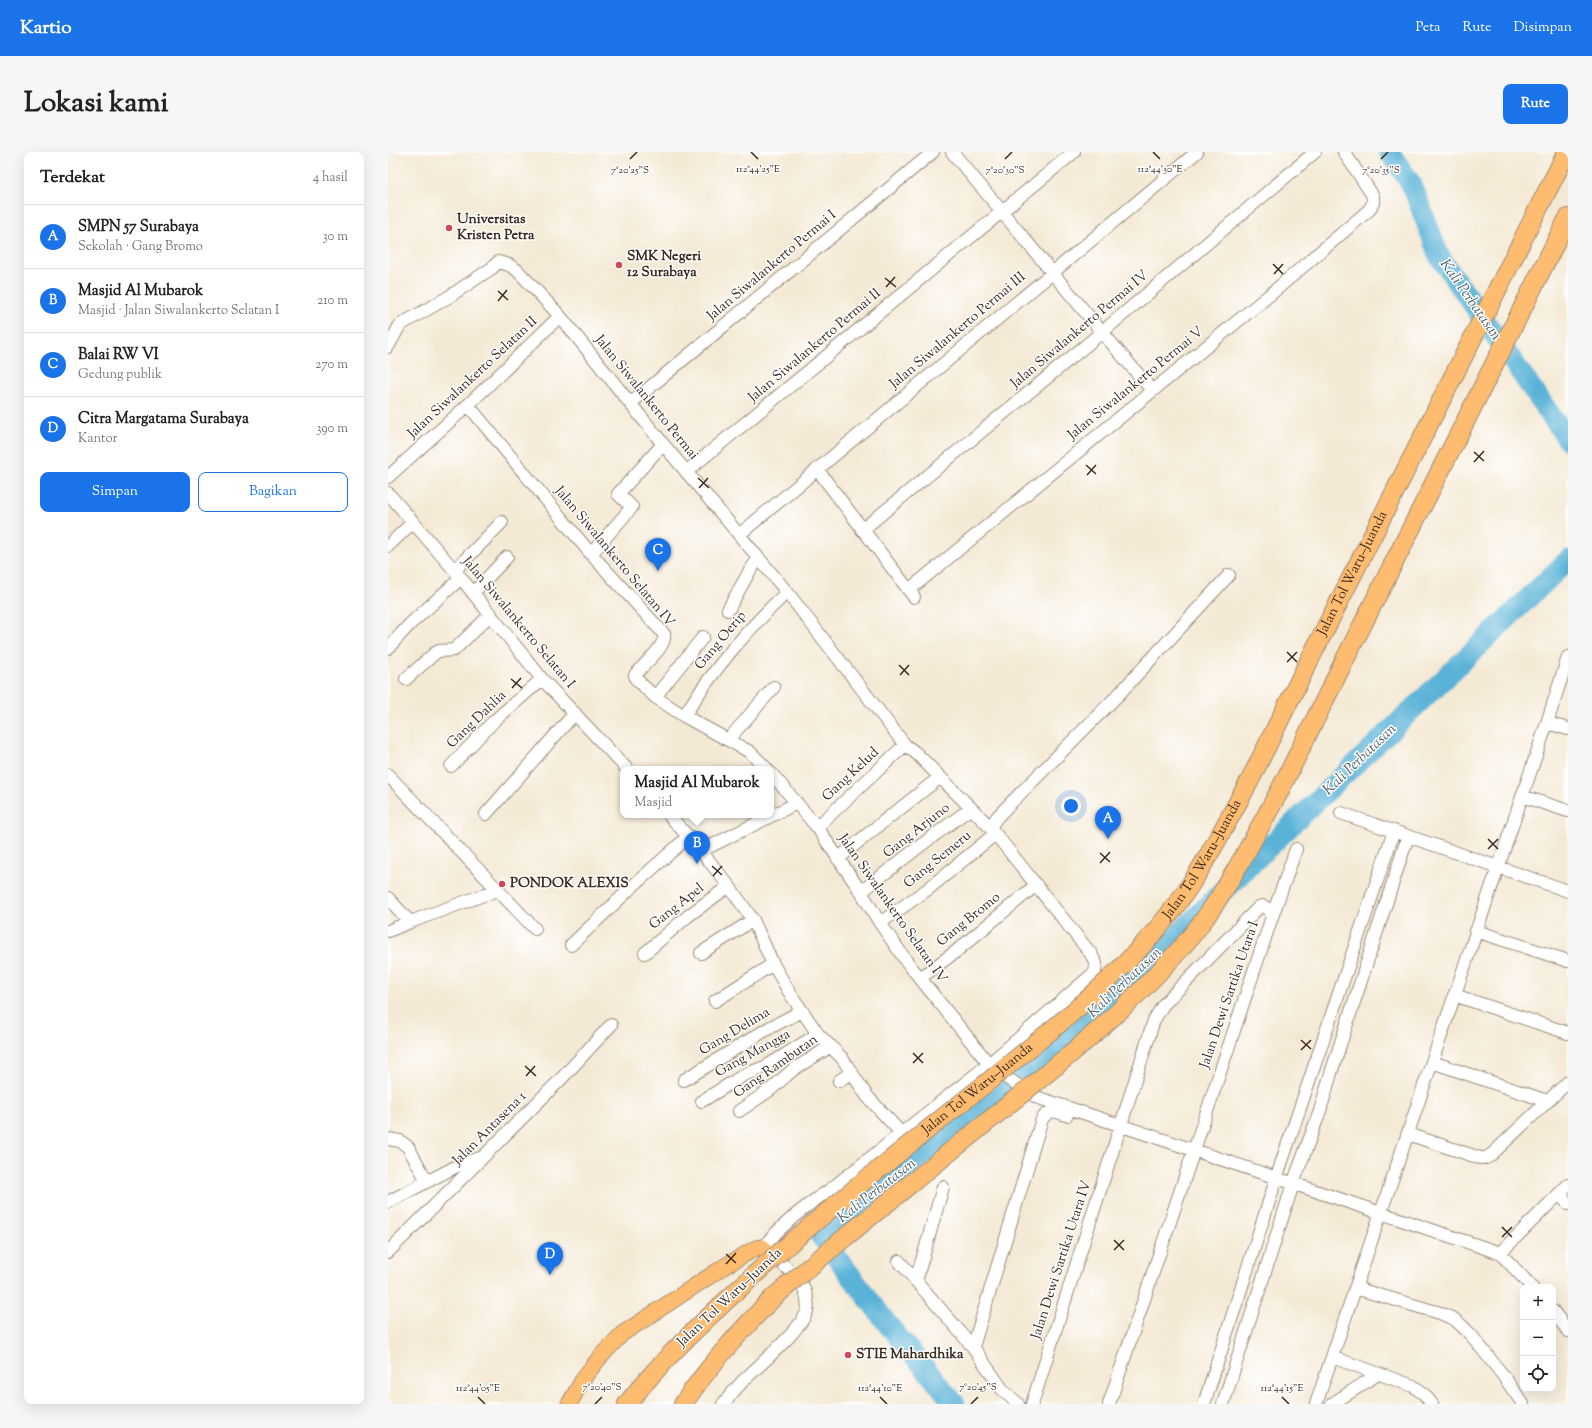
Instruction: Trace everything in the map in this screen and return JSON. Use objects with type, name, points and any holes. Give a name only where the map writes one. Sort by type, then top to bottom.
[{"type":"highway","name":"Jalan Tol Waru–Juanda","points":[[627,1404],[650,1375],[686,1337],[754,1275],[852,1189],[1046,1035],[1108,982],[1158,929],[1175,906],[1215,844],[1249,782],[1312,653],[1495,297],[1567,152]]},
{"type":"highway","name":"Jalan Tol Waru–Juanda","points":[[684,1404],[709,1366],[737,1334],[774,1297],[845,1236],[1078,1048],[1130,1001],[1182,948],[1208,915],[1237,869],[1279,792],[1404,541],[1475,404],[1568,218]]},
{"type":"main road","points":[[569,1404],[585,1376],[601,1356],[622,1334],[725,1266],[756,1248],[763,1246]]},
{"type":"street","name":"Jalan Siwalankerto Permai I","points":[[631,403],[933,152]]},
{"type":"street","points":[[952,152],[1002,211],[1051,273],[1152,390]]},
{"type":"street","name":"Jalan Siwalankerto Permai II","points":[[686,472],[1074,152]]},
{"type":"street","name":"Jalan Siwalankerto Permai III","points":[[740,534],[1197,152]]},
{"type":"street","name":"Jalan Siwalankerto Permai IV","points":[[862,530],[1102,333],[1315,152]]},
{"type":"street","name":"Jalan Siwalankerto Permai V","points":[[862,530],[912,594],[1152,390],[1272,293],[1369,210],[1374,203],[1373,196],[1344,152]]},
{"type":"street","name":"Jalan Siwalankerto Permai","points":[[388,346],[400,325],[448,298],[492,268],[498,262],[509,265],[517,270],[560,316],[686,472],[740,534],[787,592],[905,745],[940,777],[992,831],[1091,954],[1096,964],[1095,972],[991,1066]]},
{"type":"street","name":"Jalan Siwalankerto Selatan II","points":[[388,477],[468,405],[560,316]]},
{"type":"street","name":"Jalan Siwalankerto Selatan IV","points":[[468,405],[591,554],[664,634],[665,639],[663,645],[635,675],[636,679],[655,697],[684,716],[750,752],[765,766]]},
{"type":"street","points":[[591,554],[632,507],[618,494],[664,444]]},
{"type":"street","points":[[817,469],[862,530]]},
{"type":"street","name":"Jalan Siwalankerto Selatan I","points":[[388,493],[474,592],[542,679],[624,766]]},
{"type":"street","points":[[388,546],[413,522]]},
{"type":"street","points":[[388,648],[458,574],[502,522]]},
{"type":"street","points":[[474,592],[507,557]]},
{"type":"street","points":[[728,610],[749,572],[759,558]]},
{"type":"street","name":"Gang Semeru","points":[[880,923],[928,889],[992,831],[998,816],[1119,694],[1229,575]]},
{"type":"street","name":"Gang Oerip","points":[[684,716],[715,670],[756,621],[787,592]]},
{"type":"street","points":[[406,678],[435,653],[439,651],[454,650],[491,614]]},
{"type":"street","points":[[655,697],[703,637]]},
{"type":"street","points":[[1316,1404],[1568,657]]},
{"type":"street","name":"Gang Dahlia","points":[[452,766],[494,722],[542,679]]},
{"type":"street","points":[[728,740],[774,687]]},
{"type":"street","points":[[486,814],[575,713]]},
{"type":"street","points":[[1547,723],[1568,729]]},
{"type":"street","name":"Gang Kelud","points":[[817,827],[905,745]]},
{"type":"street","points":[[388,775],[535,929]]},
{"type":"street","name":"Jalan Siwalankerto Selatan IV","points":[[774,776],[817,827],[862,892],[880,923],[920,978],[991,1066],[1036,1097],[1500,1253]]},
{"type":"street","points":[[838,859],[940,777]]},
{"type":"street","points":[[1522,796],[1568,811]]},
{"type":"street","points":[[774,814],[797,803]]},
{"type":"street","name":"Gang Arjuno","points":[[862,892],[971,808]]},
{"type":"street","points":[[1341,813],[1568,891]]},
{"type":"street","points":[[672,818],[729,886],[753,920],[773,964],[791,995],[818,1034],[831,1046],[852,1072],[866,1096],[901,1133]]},
{"type":"street","points":[[701,851],[767,818]]},
{"type":"street","points":[[1204,1404],[1302,1101],[1394,831]]},
{"type":"street","points":[[571,945],[688,836]]},
{"type":"street","points":[[1223,1404],[1294,1184],[1322,1107],[1331,1073],[1408,836]]},
{"type":"street","name":"Jalan Dewi Sartika Utara I","points":[[1108,1404],[1296,849]]},
{"type":"street","points":[[1382,866],[1397,871]]},
{"type":"street","name":"Gang Bromo","points":[[920,978],[954,953],[1036,885]]},
{"type":"street","name":"Gang Apel","points":[[645,953],[688,916],[729,886]]},
{"type":"street","points":[[388,931],[497,890]]},
{"type":"street","points":[[388,898],[410,922]]},
{"type":"street","name":"Jalan Dewi Sartika Utara IV","points":[[1032,1404],[1154,1020],[1158,1012],[1259,907],[1263,906],[1270,910],[1272,917]]},
{"type":"street","points":[[701,953],[753,920]]},
{"type":"street","points":[[1476,931],[1568,961]]},
{"type":"street","points":[[715,1001],[773,964]]},
{"type":"street","points":[[1454,995],[1568,1033]]},
{"type":"street","name":"Gang Delima","points":[[684,1080],[769,1028],[802,1011]]},
{"type":"street","name":"Jalan Antasena 1","points":[[388,1252],[562,1078],[611,1025]]},
{"type":"street","name":"Gang Mangga","points":[[702,1101],[744,1075],[768,1066],[818,1034]]},
{"type":"street","name":"Gang Rambutan","points":[[739,1111],[770,1090],[786,1075],[831,1046]]},
{"type":"street","points":[[1432,1062],[1547,1101]]},
{"type":"street","points":[[723,1404],[742,1382],[787,1339],[807,1311],[807,1301],[803,1286],[791,1271],[763,1246],[786,1222],[808,1204],[831,1189],[901,1133],[991,1066]]},
{"type":"street","points":[[839,1081],[852,1072]]},
{"type":"street","points":[[1408,1134],[1480,1158],[1486,1158],[1568,1082]]},
{"type":"street","points":[[1302,1101],[1322,1107]]},
{"type":"street","points":[[973,1347],[1042,1119],[1047,1113],[1053,1111],[1068,1116],[1080,1112]]},
{"type":"street","points":[[388,1138],[400,1141],[408,1147],[427,1181]]},
{"type":"street","points":[[388,1202],[459,1165],[483,1157]]},
{"type":"street","points":[[916,1281],[943,1187]]},
{"type":"street","points":[[1564,1189],[1568,1204]]},
{"type":"street","points":[[1529,1284],[1500,1253],[1564,1189]]},
{"type":"street","points":[[899,1261],[973,1347],[1002,1389],[1018,1404]]},
{"type":"street","points":[[1355,1288],[1440,1313],[1454,1319],[1471,1335],[1507,1380],[1523,1404]]},
{"type":"street","points":[[1556,1315],[1568,1331]]},
{"type":"street","points":[[1332,1357],[1413,1386],[1423,1393],[1432,1404]]},
{"type":"street","points":[[1332,1404],[1378,1374]]},
{"type":"waterway","name":"Kali Perbatasan","points":[[1389,152],[1412,185],[1439,256],[1568,440]]},
{"type":"waterway","name":"Kali Perbatasan","points":[[955,1404],[889,1326],[820,1235],[1010,1088],[1126,984],[1568,560]]},
{"type":"place","name":"Universitas Kristen Petra","points":[[449,228]]},
{"type":"place","name":"SMK Negeri 12 Surabaya","points":[[619,265]]},
{"type":"place","name":"Balai RW VI","points":[[658,571]]},
{"type":"place","name":"SMPN 57 Surabaya","points":[[1108,839]]},
{"type":"place","name":"Masjid Al Mubarok","points":[[697,864]]},
{"type":"place","name":"PONDOK ALEXIS","points":[[502,884]]},
{"type":"place","name":"Citra Margatama Surabaya","points":[[550,1275]]},
{"type":"place","name":"STIE Mahardhika","points":[[848,1355]]}]
